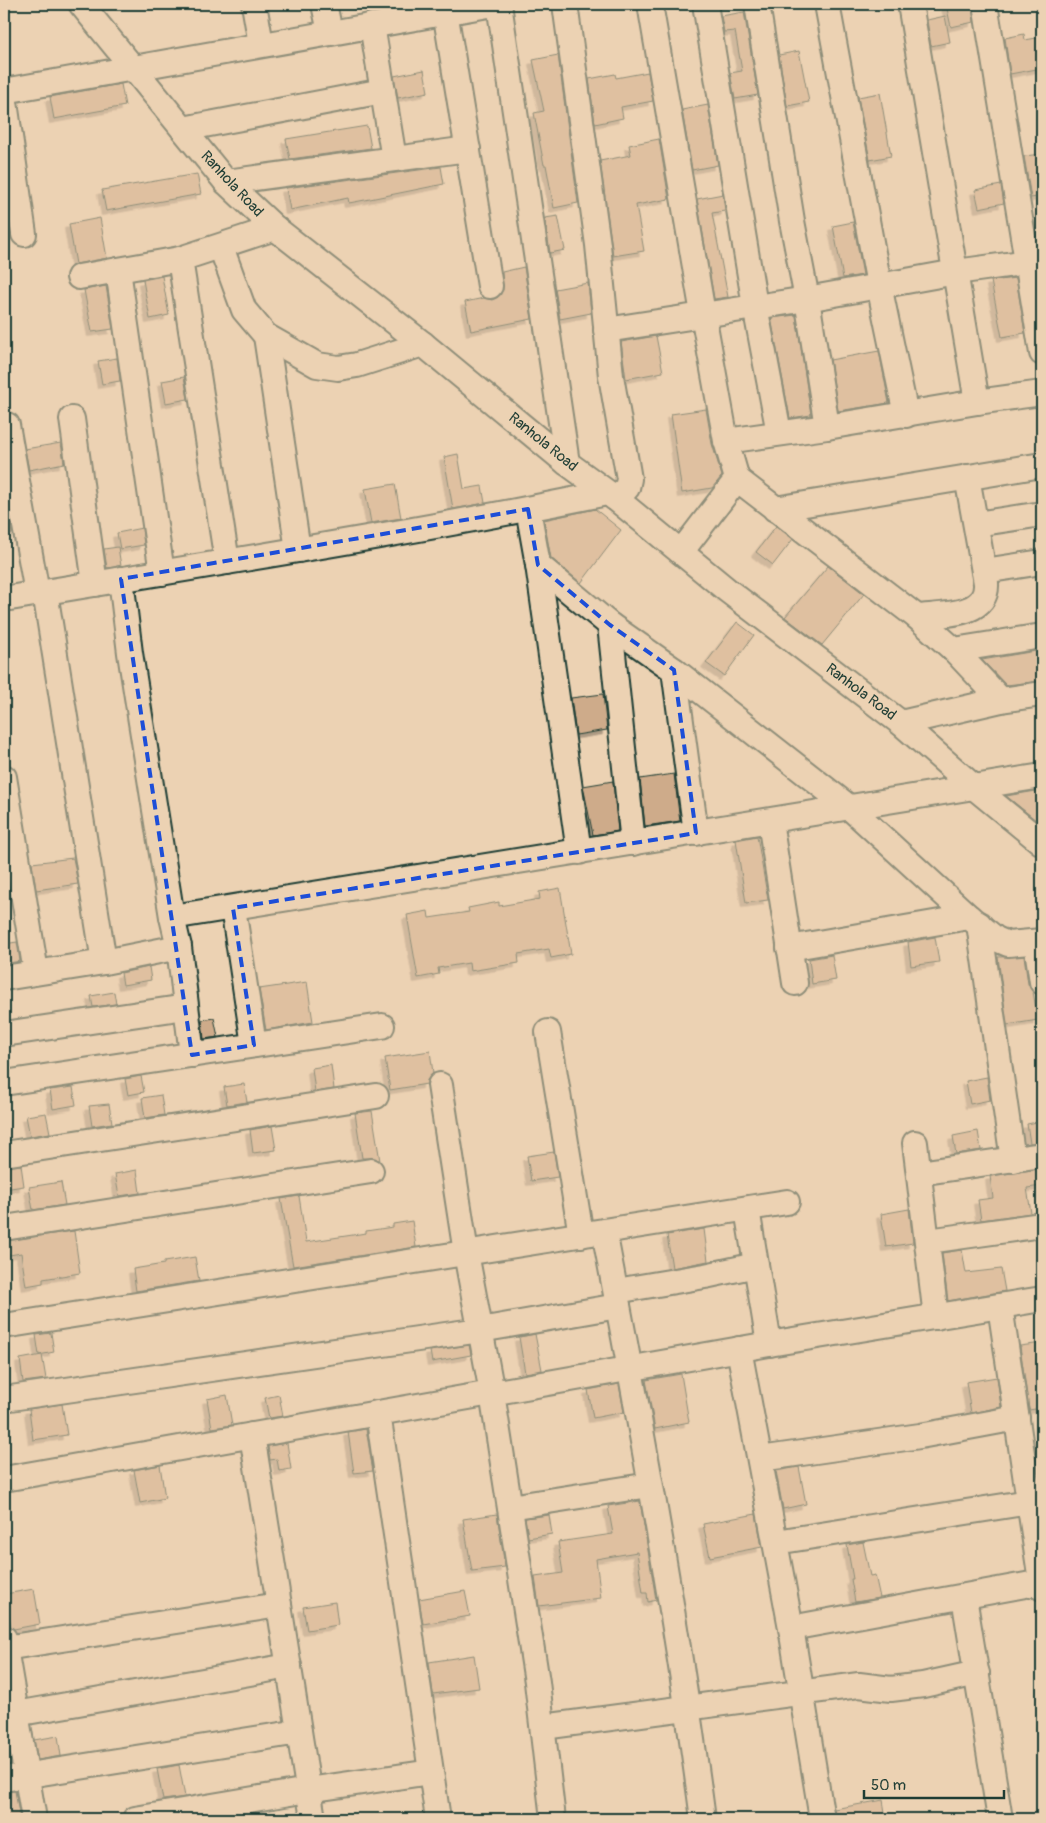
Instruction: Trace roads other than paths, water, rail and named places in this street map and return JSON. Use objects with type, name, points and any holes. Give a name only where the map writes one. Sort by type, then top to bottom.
[{"type":"street","name":"Ranhola Road","points":[[81,4],[226,182],[275,228],[423,344],[566,463],[611,495],[728,590],[902,723],[975,788],[1042,842]]},
{"type":"street","points":[[254,4],[260,44]]},
{"type":"street","points":[[324,4],[330,32]]},
{"type":"street","points":[[4,91],[134,69],[330,32],[380,17],[494,4]]},
{"type":"street","points":[[499,4],[566,463]]},
{"type":"street","points":[[4,599],[611,495],[627,488],[629,483],[626,455],[611,376],[598,245],[565,4]]},
{"type":"street","points":[[650,4],[726,442],[737,478],[917,617],[954,650],[1001,700]]},
{"type":"street","points":[[705,4],[755,306],[779,434]]},
{"type":"street","points":[[757,4],[827,428]]},
{"type":"street","points":[[827,4],[879,285],[906,415]]},
{"type":"street","points":[[910,4],[978,402]]},
{"type":"street","points":[[985,4],[1034,262],[1042,353]]},
{"type":"street","points":[[445,11],[490,286]]},
{"type":"street","points":[[380,17],[383,91],[394,159]]},
{"type":"street","points":[[183,128],[383,91]]},
{"type":"street","points":[[4,95],[24,234]]},
{"type":"street","points":[[226,182],[468,149]]},
{"type":"street","points":[[79,277],[180,258],[221,247],[275,228]]},
{"type":"street","points":[[221,247],[244,310],[266,336],[317,366],[338,368],[423,344]]},
{"type":"street","points":[[180,258],[228,562]]},
{"type":"street","points":[[606,330],[807,299],[956,272],[1034,262]]},
{"type":"street","points":[[118,270],[162,573]]},
{"type":"street","points":[[266,336],[298,550]]},
{"type":"street","points":[[726,442],[827,428],[1042,393]]},
{"type":"street","points":[[72,419],[95,584]]},
{"type":"street","points":[[7,425],[41,593],[104,962]]},
{"type":"street","points":[[775,509],[1042,465]]},
{"type":"street","points":[[917,617],[958,612],[975,607],[984,600],[987,591],[967,477]]},
{"type":"street","points":[[681,552],[737,478]]},
{"type":"street","points":[[528,509],[538,565],[578,852]]},
{"type":"street","points":[[976,524],[1042,514]]},
{"type":"street","points":[[984,570],[1042,562]]},
{"type":"street","points":[[538,565],[610,625],[674,670],[850,808],[996,939],[1008,944],[1039,941],[1042,982]]},
{"type":"street","points":[[121,580],[130,653],[172,918],[179,948],[192,1054]]},
{"type":"street","points":[[610,625],[633,843]]},
{"type":"street","points":[[954,650],[1042,636]]},
{"type":"street","points":[[674,670],[696,833]]},
{"type":"street","points":[[902,723],[1001,700],[1042,694]]},
{"type":"street","points":[[172,918],[1042,776]]},
{"type":"street","points":[[4,777],[36,972]]},
{"type":"street","points":[[770,821],[795,983]]},
{"type":"street","points":[[233,908],[254,1045]]},
{"type":"street","points":[[789,948],[974,920]]},
{"type":"street","points":[[974,920],[1013,1160]]},
{"type":"street","points":[[4,978],[179,948]]},
{"type":"street","points":[[4,1034],[186,1007]]},
{"type":"street","points":[[4,1083],[382,1026]]},
{"type":"street","points":[[548,1032],[593,1233],[617,1298],[688,1707],[703,1819]]},
{"type":"street","points":[[440,1085],[466,1253],[492,1393],[510,1507],[543,1727],[553,1819]]},
{"type":"street","points":[[4,1154],[376,1096]]},
{"type":"street","points":[[915,1143],[936,1317]]},
{"type":"street","points":[[919,1173],[1042,1155]]},
{"type":"street","points":[[4,1228],[371,1171]]},
{"type":"street","points":[[4,1326],[788,1202]]},
{"type":"street","points":[[746,1208],[769,1344]]},
{"type":"street","points":[[928,1241],[1042,1225]]},
{"type":"street","points":[[4,1399],[480,1330],[756,1265]]},
{"type":"street","points":[[4,1479],[769,1344],[1042,1299]]},
{"type":"street","points":[[791,1628],[1042,1584],[1036,1501],[1017,1418],[1000,1306]]},
{"type":"street","points":[[739,1350],[776,1542],[822,1819]]},
{"type":"street","points":[[378,1413],[438,1819]]},
{"type":"street","points":[[760,1459],[920,1436],[1017,1418]]},
{"type":"street","points":[[252,1435],[313,1819]]},
{"type":"street","points":[[510,1507],[650,1485]]},
{"type":"street","points":[[776,1542],[1036,1501]]},
{"type":"street","points":[[964,1597],[1000,1819]]},
{"type":"street","points":[[34,1819],[28,1775],[10,1715],[4,1645],[279,1605]]},
{"type":"street","points":[[10,1715],[289,1666]]},
{"type":"street","points":[[543,1727],[859,1685],[891,1689],[923,1685],[977,1672]]},
{"type":"street","points":[[4,1779],[299,1732]]},
{"type":"street","points":[[135,1819],[308,1790],[431,1772]]}]
